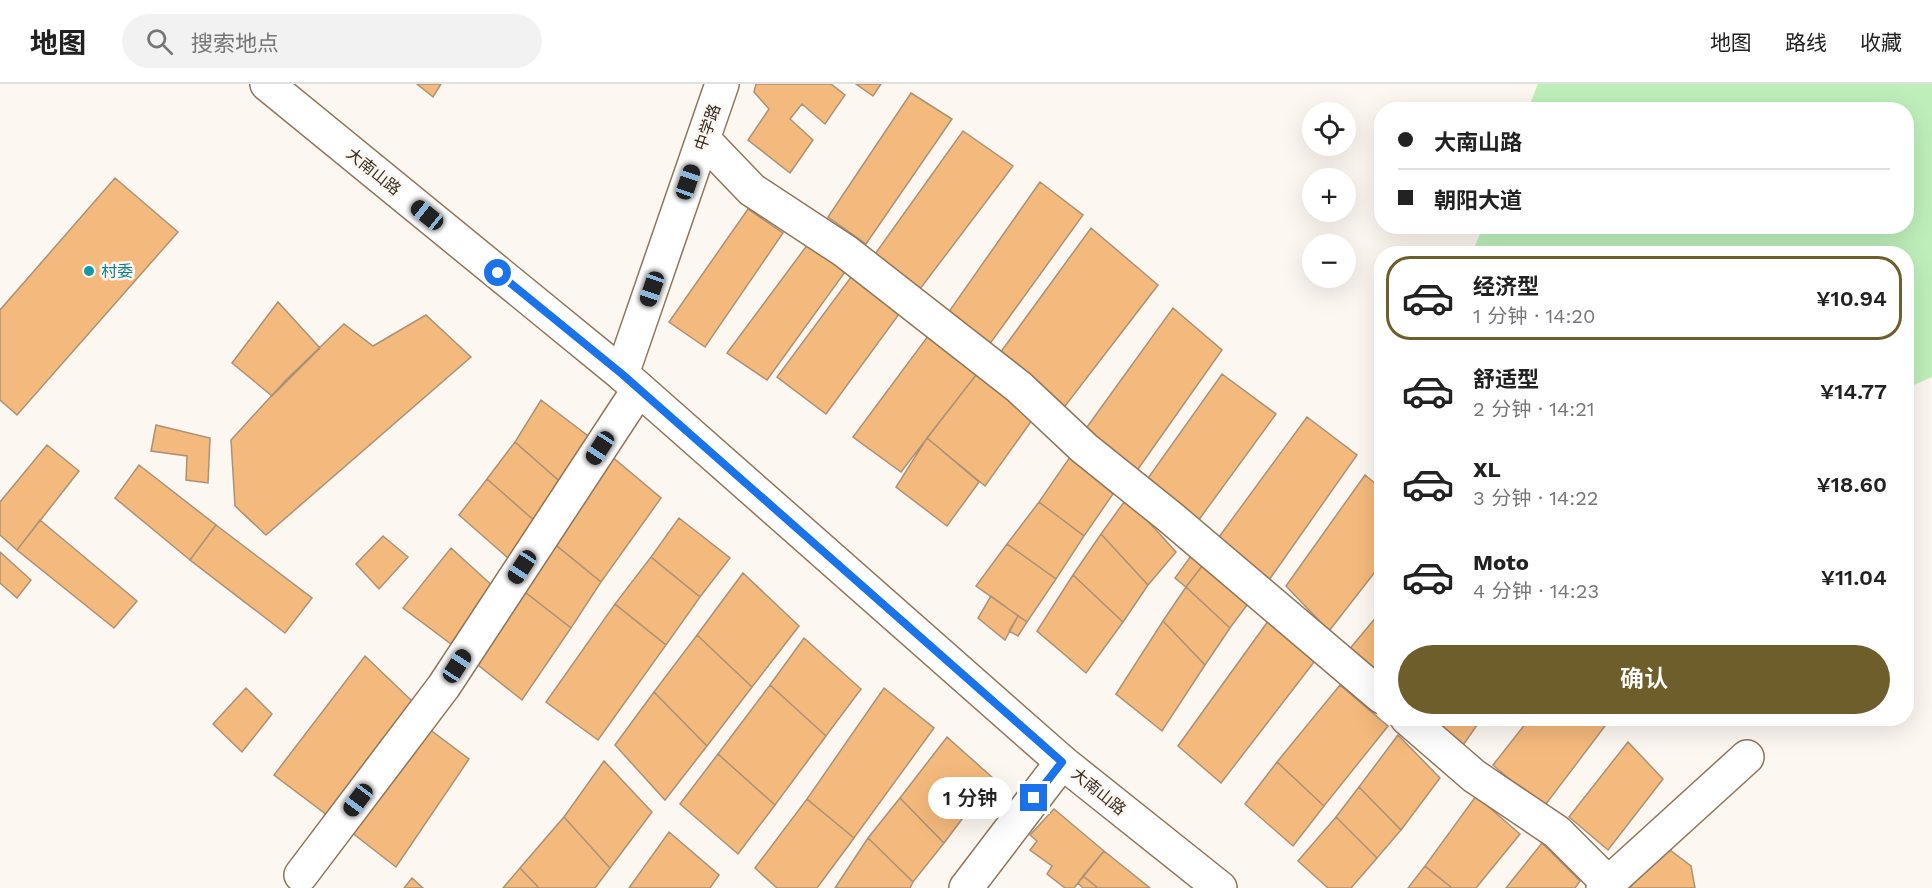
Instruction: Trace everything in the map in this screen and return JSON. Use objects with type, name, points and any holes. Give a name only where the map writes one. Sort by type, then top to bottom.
[{"type":"street","name":"大南山路","points":[[267,84],[630,382],[1062,762],[1220,888]]},
{"type":"street","name":"中学路","points":[[301,875],[444,686],[630,382],[703,139],[722,84]]},
{"type":"street","points":[[703,139],[752,190],[845,250],[1019,387],[1084,448],[1170,517],[1374,690]]},
{"type":"street","points":[[1416,726],[1474,776],[1557,832],[1605,885],[1746,757]]},
{"type":"street","points":[[966,888],[1062,762]]},
{"type":"green space","points":[[1538,84],[1932,84],[1932,377],[1914,385],[1914,246],[1475,246],[1480,234],[1914,234],[1914,102],[1531,102]]},
{"type":"building","points":[[417,84],[441,84],[433,97]]},
{"type":"building","points":[[756,84],[831,84],[845,95],[825,124],[802,104],[790,119],[813,140],[790,173],[748,140],[769,109],[754,92]]},
{"type":"building","points":[[856,84],[881,84],[873,96]]},
{"type":"building","points":[[911,93],[952,119],[866,244],[828,217]]},
{"type":"building","points":[[963,131],[1013,166],[920,289],[875,254]]},
{"type":"building","name":"村委","points":[[115,178],[178,232],[17,415],[0,400],[0,310]]},
{"type":"building","points":[[1040,182],[1083,215],[989,345],[948,313]]},
{"type":"building","points":[[748,209],[783,233],[705,347],[669,322]]},
{"type":"building","points":[[1091,228],[1158,285],[1059,414],[995,360]]},
{"type":"building","points":[[808,244],[845,272],[767,380],[727,353]]},
{"type":"building","points":[[857,269],[905,306],[826,414],[777,377]]},
{"type":"building","points":[[278,302],[320,348],[272,396],[232,363]]},
{"type":"building","points":[[1173,308],[1222,350],[1131,479],[1082,434]]},
{"type":"building","points":[[426,315],[471,357],[266,535],[235,506],[231,440],[286,380],[344,324],[373,346]]},
{"type":"building","points":[[934,328],[983,366],[901,472],[853,437]]},
{"type":"building","points":[[983,366],[1040,409],[985,486],[927,438]]},
{"type":"building","points":[[1222,374],[1276,414],[1198,521],[1146,481]]},
{"type":"building","points":[[541,400],[592,439],[564,485],[515,442]]},
{"type":"building","points":[[1307,417],[1357,455],[1269,580],[1219,537]]},
{"type":"building","points":[[156,425],[210,438],[208,483],[186,480],[187,456],[151,451]]},
{"type":"building","points":[[927,438],[979,482],[947,526],[896,487]]},
{"type":"building","points":[[515,442],[564,485],[537,523],[487,479]]},
{"type":"building","points":[[47,445],[79,471],[17,550],[0,535],[0,502]]},
{"type":"building","points":[[604,450],[661,498],[601,582],[546,537]]},
{"type":"building","points":[[1070,457],[1113,494],[1084,536],[1039,502]]},
{"type":"building","points":[[139,465],[216,525],[190,560],[115,498]]},
{"type":"building","points":[[1365,475],[1374,482],[1374,573],[1329,631],[1286,586]]},
{"type":"building","points":[[487,479],[537,523],[508,558],[459,515]]},
{"type":"building","points":[[1127,498],[1176,552],[1148,585],[1101,534]]},
{"type":"building","points":[[1039,502],[1084,536],[1056,579],[1007,544]]},
{"type":"building","points":[[679,518],[730,558],[700,597],[651,557]]},
{"type":"building","points":[[40,520],[137,601],[114,628],[17,550]]},
{"type":"building","points":[[216,525],[312,598],[285,633],[190,560]]},
{"type":"building","points":[[1101,534],[1148,585],[1123,622],[1073,575]]},
{"type":"building","points":[[383,536],[408,557],[379,589],[356,564]]},
{"type":"building","points":[[546,537],[601,582],[571,628],[521,589]]},
{"type":"building","points":[[1007,544],[1056,579],[1027,622],[976,586]]},
{"type":"building","points":[[1199,545],[1209,557],[1186,587],[1175,578]]},
{"type":"building","points":[[451,548],[495,588],[451,644],[403,608]]},
{"type":"building","points":[[0,552],[31,580],[17,598],[0,583]]},
{"type":"building","points":[[651,557],[700,597],[666,645],[615,604]]},
{"type":"building","points":[[1209,557],[1253,597],[1230,628],[1186,587]]},
{"type":"building","points":[[743,573],[799,626],[752,687],[697,635]]},
{"type":"building","points":[[1073,575],[1123,622],[1086,673],[1037,631]]},
{"type":"building","points":[[1186,587],[1230,628],[1205,665],[1163,621]]},
{"type":"building","points":[[521,589],[571,628],[522,700],[473,661]]},
{"type":"building","points":[[991,596],[1018,616],[1005,640],[978,618]]},
{"type":"building","points":[[615,604],[666,645],[598,740],[546,702]]},
{"type":"building","points":[[1018,616],[1027,622],[1018,636],[1009,631]]},
{"type":"building","points":[[1269,620],[1314,662],[1221,783],[1178,746]]},
{"type":"building","points":[[1374,620],[1374,673],[1348,651]]},
{"type":"building","points":[[1163,621],[1205,665],[1162,731],[1116,694]]},
{"type":"building","points":[[697,635],[752,687],[707,746],[654,692]]},
{"type":"building","points":[[804,638],[861,689],[826,736],[770,685]]},
{"type":"building","points":[[365,656],[413,702],[327,815],[274,775]]},
{"type":"building","points":[[770,685],[826,736],[775,805],[718,754]]},
{"type":"building","points":[[1340,685],[1374,714],[1374,726],[1388,726],[1324,806],[1277,762]]},
{"type":"building","points":[[246,688],[272,714],[242,752],[213,724]]},
{"type":"building","points":[[884,688],[934,728],[854,838],[807,799]]},
{"type":"building","points":[[654,692],[707,746],[665,800],[615,745]]},
{"type":"building","points":[[417,720],[469,759],[396,867],[346,828]]},
{"type":"building","points":[[1438,726],[1476,726],[1461,748]]},
{"type":"building","points":[[1524,726],[1605,726],[1543,808],[1493,765]]},
{"type":"building","points":[[1398,735],[1440,778],[1401,830],[1359,787]]},
{"type":"building","points":[[947,737],[993,778],[944,843],[900,798]]},
{"type":"building","points":[[1628,742],[1663,779],[1608,850],[1569,817]]},
{"type":"building","points":[[718,754],[775,805],[738,854],[680,804]]},
{"type":"building","points":[[604,761],[652,812],[610,868],[564,817]]},
{"type":"building","points":[[1277,762],[1324,806],[1293,846],[1245,804]]},
{"type":"building","points":[[1359,787],[1401,830],[1377,858],[1336,817]]},
{"type":"building","points":[[1476,796],[1520,834],[1476,888],[1452,888],[1425,866]]},
{"type":"building","points":[[900,798],[944,843],[913,882],[868,838]]},
{"type":"building","points":[[807,799],[854,838],[817,888],[777,888],[755,868]]},
{"type":"building","points":[[1054,809],[1104,851],[1074,888],[1065,888],[1047,874],[1052,866],[1030,850],[1037,841],[1030,835]]},
{"type":"building","points":[[564,817],[610,868],[595,888],[539,888],[520,868]]},
{"type":"building","points":[[1336,817],[1377,858],[1351,888],[1328,888],[1298,861]]},
{"type":"building","points":[[669,832],[719,875],[710,888],[629,888]]},
{"type":"building","points":[[868,838],[913,882],[910,888],[835,888]]},
{"type":"building","points":[[1542,843],[1580,881],[1575,888],[1506,888]]},
{"type":"building","points":[[1662,844],[1691,866],[1695,888],[1630,888]]},
{"type":"building","points":[[1104,851],[1150,888],[1098,888],[1083,876]]},
{"type":"building","points":[[1425,866],[1452,888],[1408,888]]},
{"type":"building","points":[[520,868],[539,888],[503,888]]},
{"type":"building","points":[[1083,876],[1098,888],[1083,888],[1078,883]]},
{"type":"building","points":[[412,878],[423,888],[404,888]]},
{"type":"place","name":"村委","points":[[89,271]]},
{"type":"route","points":[[498,273],[622,374],[1062,762],[1034,798]]}]
